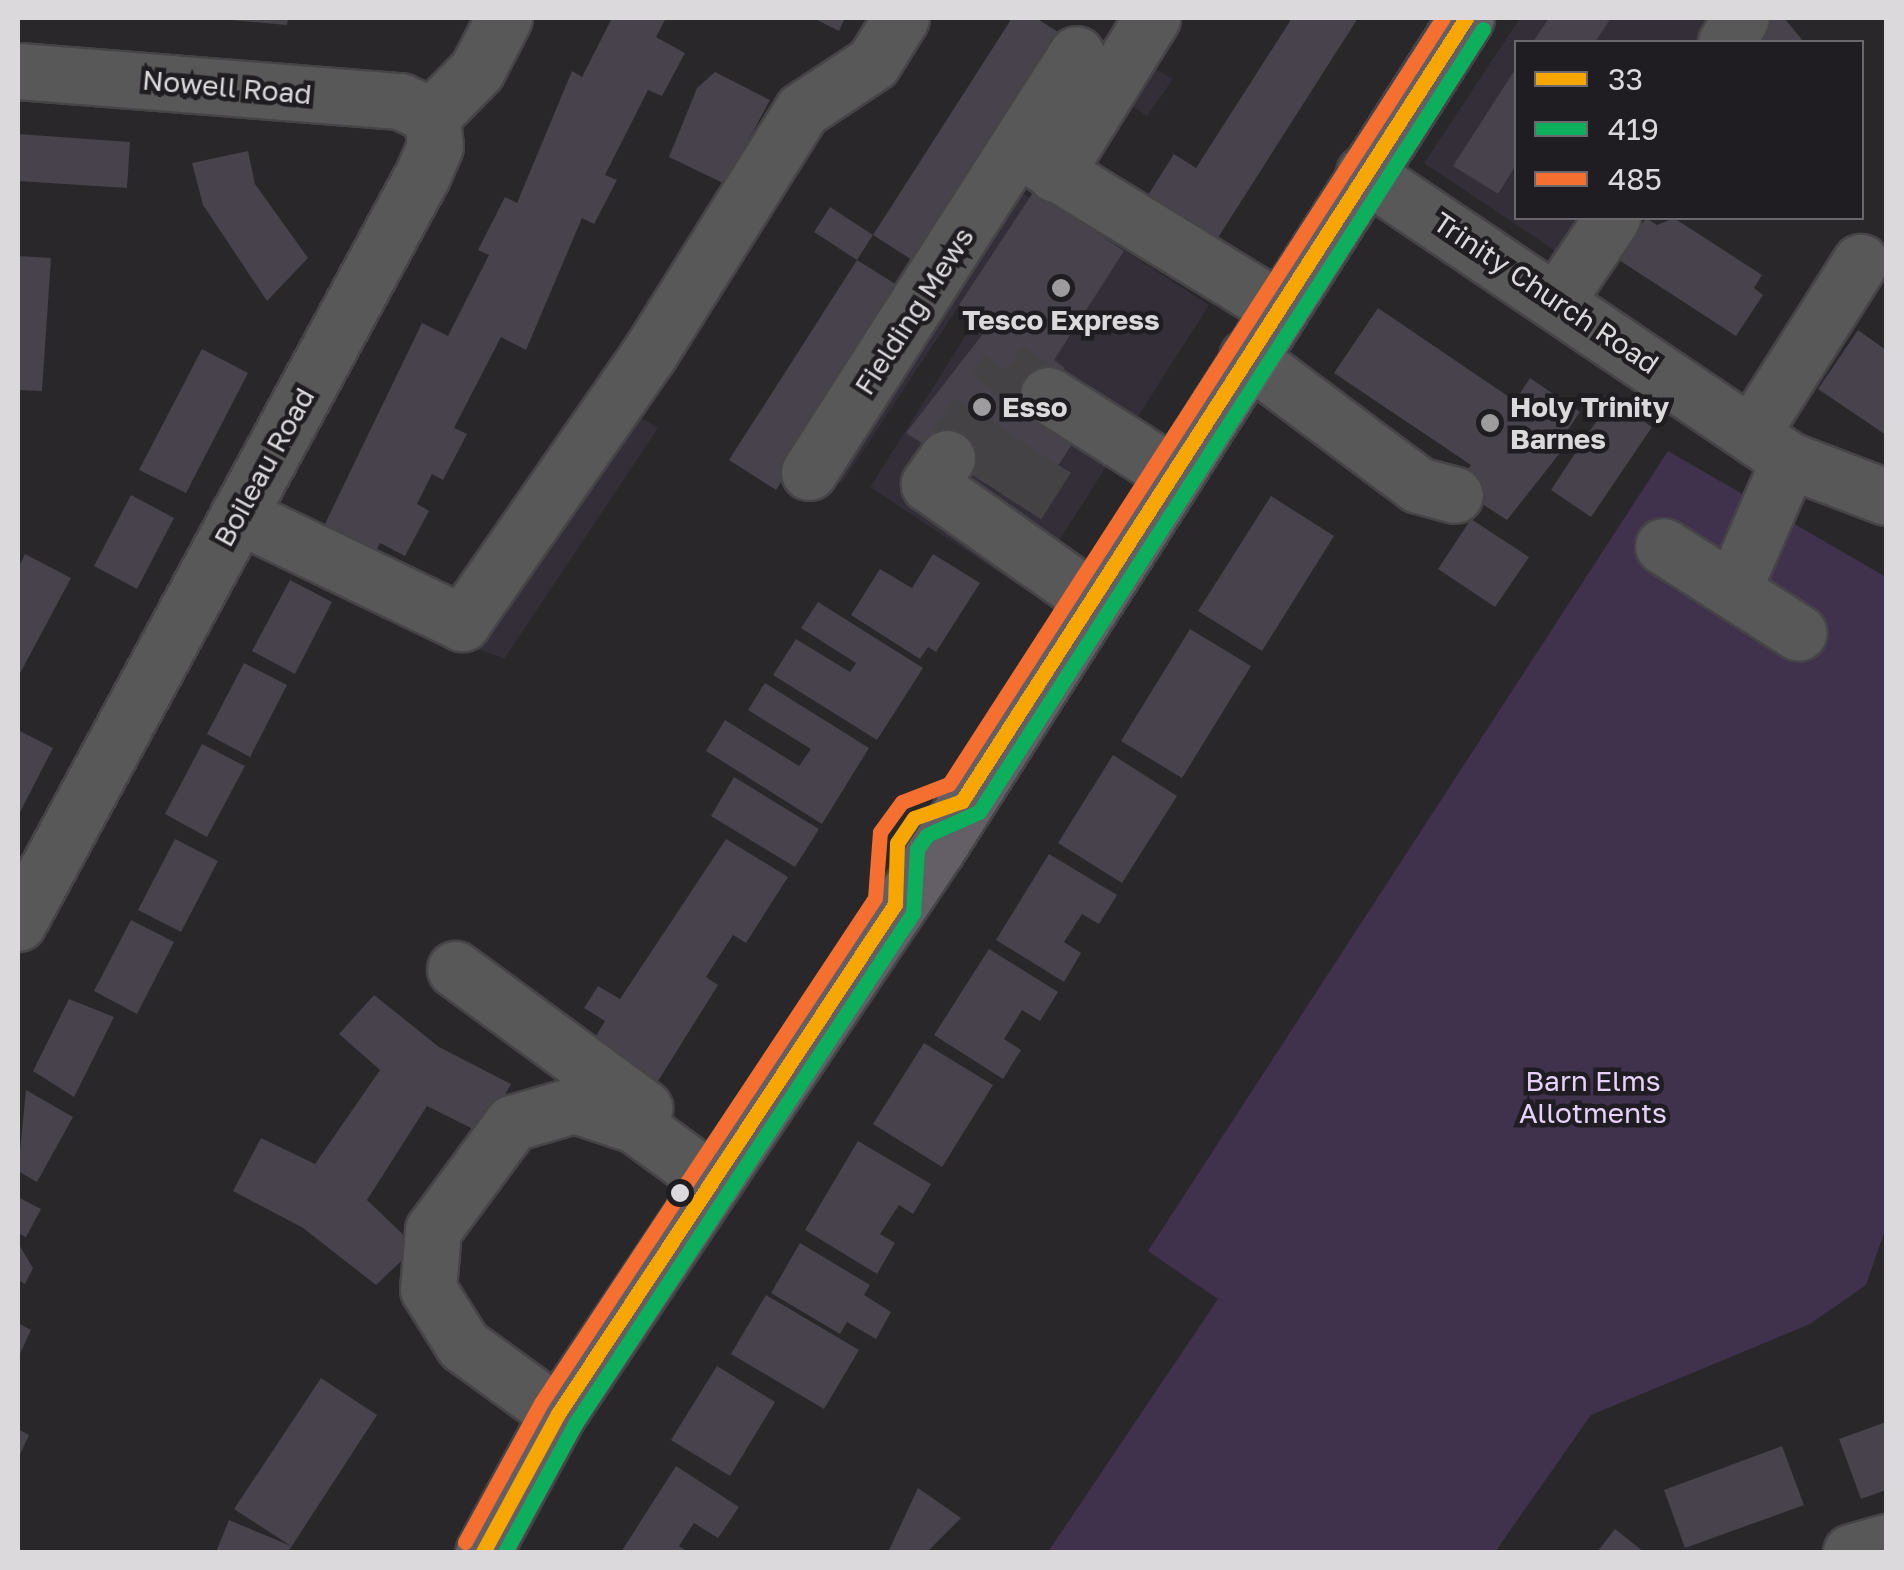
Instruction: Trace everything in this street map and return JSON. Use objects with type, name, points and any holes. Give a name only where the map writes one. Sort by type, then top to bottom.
[{"type":"main road","points":[[483,1552],[558,1414],[895,904],[896,843],[914,818],[962,801],[1466,18]]},
{"type":"street","points":[[432,116],[478,70],[504,18]]},
{"type":"street","points":[[1152,18],[1037,161],[1277,308]]},
{"type":"street","points":[[1727,40],[1741,18]]},
{"type":"street","points":[[238,515],[462,623],[649,354],[802,110],[887,40]]},
{"type":"street","name":"Fielding Mews","points":[[809,472],[1037,161],[1076,54]]},
{"type":"street","name":"Nowell Road","points":[[18,71],[400,101],[432,116]]},
{"type":"street","name":"Boileau Road","points":[[18,924],[423,174],[435,146],[432,116]]},
{"type":"street","name":"Trinity Church Road","points":[[1364,172],[1559,296],[1770,448],[1886,496]]},
{"type":"street","points":[[1559,296],[1611,220]]},
{"type":"street","points":[[1734,587],[1770,448],[1860,262]]},
{"type":"street","points":[[1247,357],[1426,495]]},
{"type":"street","points":[[1067,418],[1174,474]]},
{"type":"street","points":[[982,496],[1094,600]]},
{"type":"street","points":[[1663,546],[1734,587],[1799,632]]},
{"type":"street","points":[[455,969],[576,1064],[722,1169]]},
{"type":"street","points":[[558,1414],[463,1345],[428,1289],[433,1230],[512,1123],[574,1105],[635,1126],[722,1169]]},
{"type":"street","points":[[1851,1552],[1886,1542]]},
{"type":"shaded area","points":[[1520,18],[1751,18],[1736,40],[1514,40],[1514,220],[1619,220],[1585,271],[1424,163]]},
{"type":"shaded area","points":[[1145,63],[1173,79],[1147,116],[1121,98]]},
{"type":"shaded area","points":[[1006,181],[1030,198],[842,483],[818,467]]},
{"type":"shaded area","points":[[1050,202],[1209,305],[1027,591],[870,487]]},
{"type":"shaded area","points":[[630,411],[658,428],[504,659],[473,647]]},
{"type":"green space","name":"Barn Elms Allotments","points":[[1668,451],[1886,577],[1886,1227],[1866,1285],[1810,1324],[1591,1415],[1495,1552],[1048,1552],[1218,1299],[1148,1251]]},
{"type":"building","points":[[208,18],[288,18],[287,25]]},
{"type":"building","points":[[612,18],[666,18],[656,37],[685,53],[662,96],[648,90],[605,175],[617,180],[594,224],[582,218],[526,350],[501,337],[454,428],[467,434],[443,480],[432,474],[417,504],[429,511],[405,556],[380,543],[373,557],[322,530],[422,323],[448,336],[489,255],[478,250],[505,197],[517,203],[572,71],[582,77]]},
{"type":"building","points":[[813,18],[845,18],[839,31]]},
{"type":"building","points":[[1012,18],[1036,18],[1066,37],[920,265],[873,235]]},
{"type":"building","points":[[1292,18],[1358,18],[1212,247],[1143,203],[1174,154],[1196,168]]},
{"type":"building","points":[[1549,18],[1611,18],[1596,40],[1534,40]]},
{"type":"building","points":[[1750,18],[1784,18],[1802,40],[1757,40],[1746,29]]},
{"type":"building","points":[[1514,71],[1514,168],[1498,194],[1453,166]]},
{"type":"building","points":[[715,72],[770,100],[725,184],[669,157],[697,88]]},
{"type":"building","points":[[18,134],[130,142],[127,188],[18,181]]},
{"type":"building","points":[[248,151],[255,184],[308,258],[267,301],[203,205],[192,163]]},
{"type":"building","points":[[1034,191],[1124,251],[1054,360],[1065,368],[1034,419],[1072,444],[1029,511],[906,433],[989,326],[959,305]]},
{"type":"building","points":[[830,207],[873,235],[857,260],[814,232]]},
{"type":"building","points":[[1645,220],[1657,225],[1677,220],[1762,275],[1754,288],[1763,295],[1736,336],[1619,260]]},
{"type":"building","points":[[18,256],[51,258],[42,391],[18,390]]},
{"type":"building","points":[[857,260],[905,290],[776,490],[729,460]]},
{"type":"building","name":"Holy Trinity Barnes","points":[[1378,308],[1515,401],[1530,378],[1580,412],[1565,434],[1571,439],[1507,520],[1456,487],[1471,465],[1334,373]]},
{"type":"building","points":[[1858,330],[1886,350],[1886,435],[1818,389]]},
{"type":"building","points":[[202,349],[248,373],[186,493],[139,470]]},
{"type":"building","points":[[1611,399],[1652,427],[1591,517],[1551,490]]},
{"type":"building","points":[[131,495],[174,518],[137,589],[94,566]]},
{"type":"building","points":[[1271,496],[1334,536],[1262,651],[1198,611]]},
{"type":"building","points":[[1471,519],[1529,557],[1495,607],[1438,569]]},
{"type":"building","points":[[25,554],[71,578],[18,677],[18,569]]},
{"type":"building","points":[[933,554],[980,583],[936,652],[928,647],[920,659],[851,615],[880,569],[912,588]]},
{"type":"building","points":[[290,580],[332,602],[295,674],[252,651]]},
{"type":"building","points":[[818,602],[923,668],[877,740],[773,675],[796,639],[850,672],[856,663],[801,628]]},
{"type":"building","points":[[1190,629],[1251,666],[1182,778],[1121,741]]},
{"type":"building","points":[[244,663],[287,685],[250,757],[207,734]]},
{"type":"building","points":[[765,683],[869,748],[822,824],[706,751],[725,720],[799,766],[811,749],[748,710]]},
{"type":"building","points":[[18,730],[53,748],[18,816]]},
{"type":"building","points":[[202,744],[245,766],[207,837],[165,814]]},
{"type":"building","points":[[1113,755],[1177,796],[1122,883],[1058,843]]},
{"type":"building","points":[[734,777],[819,829],[795,867],[711,816]]},
{"type":"building","points":[[175,839],[218,861],[181,932],[138,910]]},
{"type":"building","points":[[726,839],[788,877],[746,943],[733,935],[706,977],[718,985],[650,1094],[585,1054],[605,1021],[584,1008],[598,986],[620,999]]},
{"type":"building","points":[[1049,854],[1117,895],[1099,924],[1082,914],[1064,942],[1081,953],[1064,982],[996,940]]},
{"type":"building","points":[[131,920],[174,942],[137,1014],[94,991]]},
{"type":"building","points":[[989,949],[1058,992],[1040,1021],[1022,1010],[1004,1039],[1021,1050],[1003,1079],[934,1035]]},
{"type":"building","points":[[374,995],[439,1047],[511,1084],[483,1134],[427,1106],[367,1200],[416,1247],[376,1285],[303,1228],[233,1191],[261,1138],[315,1164],[380,1070],[339,1034]]},
{"type":"building","points":[[69,999],[114,1017],[74,1097],[33,1071]]},
{"type":"building","points":[[924,1043],[993,1085],[942,1167],[873,1124]]},
{"type":"building","points":[[26,1090],[73,1117],[37,1182],[18,1171]]},
{"type":"building","points":[[858,1141],[931,1184],[913,1214],[899,1205],[880,1234],[895,1243],[877,1274],[805,1230]]},
{"type":"building","points":[[18,1197],[41,1209],[26,1237],[18,1233]]},
{"type":"building","points":[[18,1243],[33,1268],[25,1284],[18,1280]]},
{"type":"building","points":[[800,1243],[870,1285],[864,1295],[891,1312],[876,1339],[847,1322],[840,1334],[771,1293]]},
{"type":"building","points":[[766,1295],[859,1350],[824,1409],[731,1354]]},
{"type":"building","points":[[18,1323],[31,1330],[18,1358]]},
{"type":"building","points":[[717,1366],[775,1402],[730,1476],[671,1440]]},
{"type":"building","points":[[321,1378],[377,1415],[288,1552],[216,1552],[229,1520],[291,1546],[234,1509]]},
{"type":"building","points":[[1886,1422],[1886,1490],[1861,1499],[1839,1439]]},
{"type":"building","points":[[18,1429],[29,1435],[18,1459]]},
{"type":"building","points":[[1782,1446],[1804,1505],[1685,1548],[1664,1490]]},
{"type":"building","points":[[676,1466],[739,1507],[718,1538],[694,1523],[679,1546],[688,1552],[621,1552]]},
{"type":"building","points":[[918,1488],[961,1518],[927,1552],[888,1552]]},
{"type":"building","points":[[1615,1529],[1644,1552],[1597,1552]]},
{"type":"tunnel","points":[[947,458],[1007,369],[1048,395]]},
{"type":"tunnel","points":[[983,480],[1043,392]]},
{"type":"tunnel","points":[[1018,504],[1060,438]]},
{"type":"transit line","name":"485","points":[[465,1542],[541,1403],[875,898],[880,832],[902,802],[949,784],[1443,18]]},
{"type":"transit line","name":"33","points":[[483,1552],[558,1414],[895,904],[897,843],[914,818],[962,801],[1466,18]]},
{"type":"transit line","name":"419","points":[[505,1552],[575,1424],[913,913],[917,849],[927,835],[979,812],[1483,29]]},
{"type":"place","name":"Tesco Express","points":[[1061,288]]},
{"type":"place","name":"Esso","points":[[982,407]]},
{"type":"place","name":"Holy Trinity Barnes","points":[[1490,423]]}]
